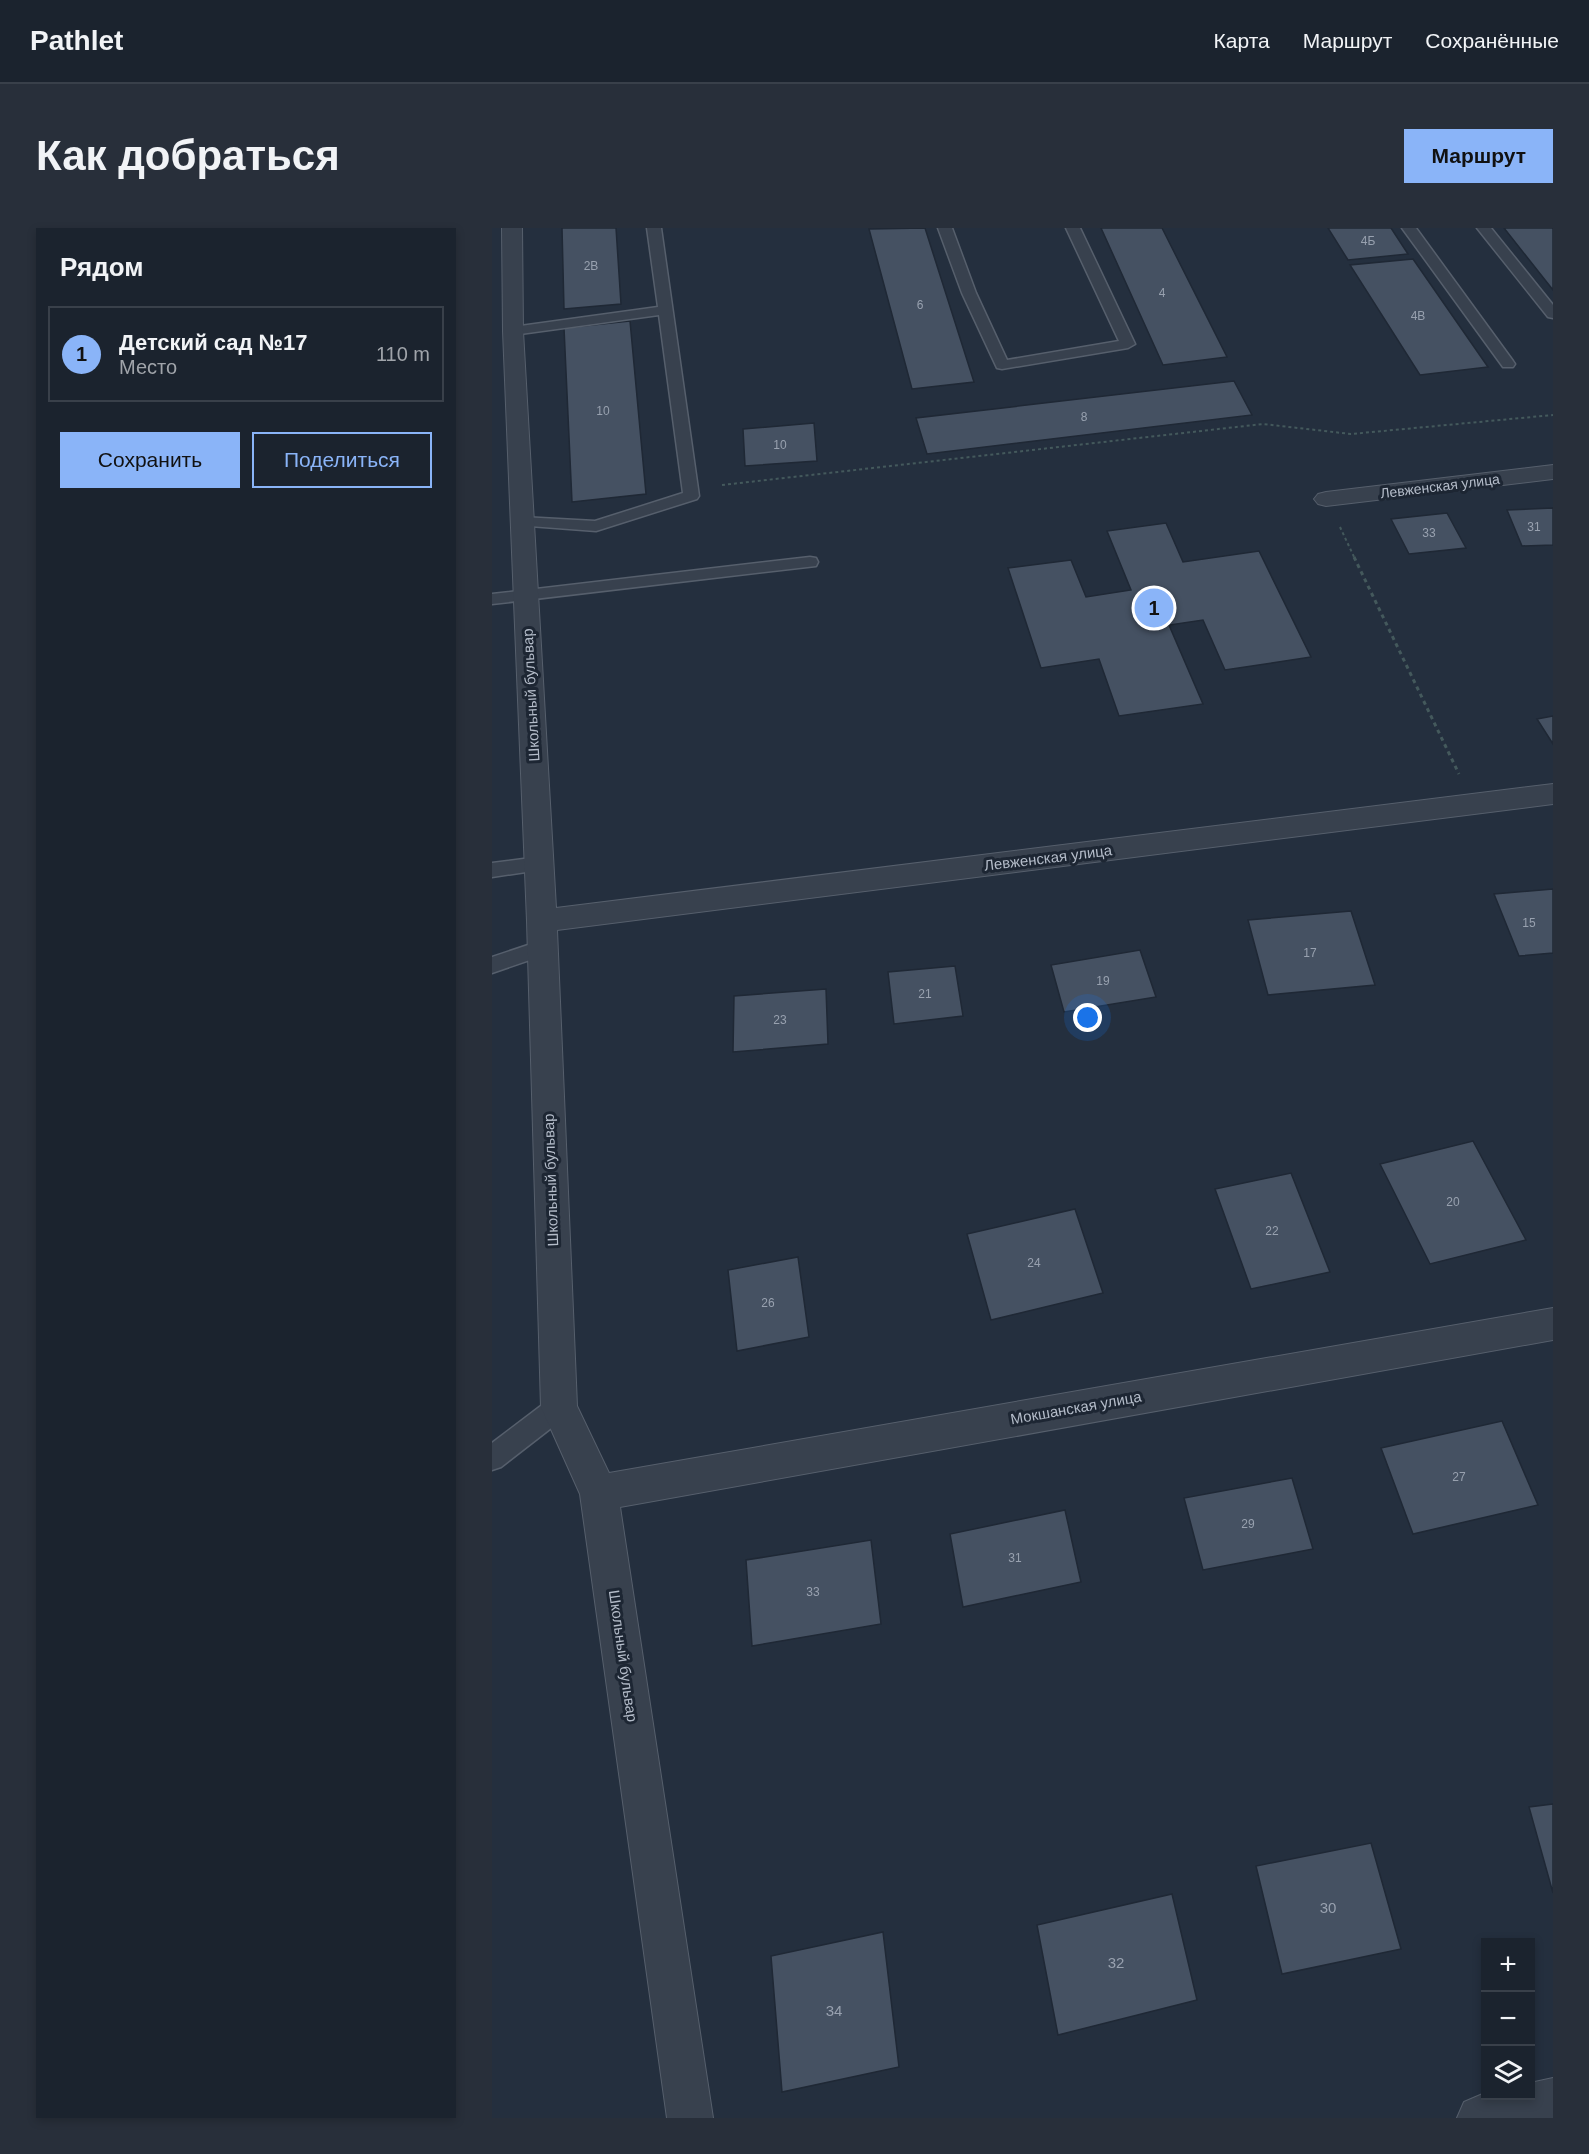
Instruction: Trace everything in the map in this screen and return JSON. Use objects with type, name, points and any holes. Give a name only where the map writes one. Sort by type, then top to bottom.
[{"type":"street","name":"Школьный бульвар","points":[[513,228],[513,331],[542,934],[559,1407],[599,1493],[690,2118]]},
{"type":"street","name":"Левженская улица","points":[[1326,499],[1553,472]]},
{"type":"street","name":"Левженская улица","points":[[542,934],[1553,794]]},
{"type":"street","name":"Мокшанская улица","points":[[599,1493],[1553,1324]]},
{"type":"street","points":[[1480,2118],[1553,2101]]},
{"type":"lane","points":[[522,522],[596,526],[691,496],[654,228]]},
{"type":"lane","points":[[945,228],[969,292],[1002,365],[1128,344],[1074,228]]},
{"type":"lane","points":[[1408,228],[1508,364]]},
{"type":"lane","points":[[1484,228],[1553,314]]},
{"type":"lane","points":[[513,331],[665,310]]},
{"type":"lane","points":[[492,599],[810,562]]},
{"type":"lane","points":[[492,870],[539,864]]},
{"type":"lane","points":[[492,965],[542,934]]},
{"type":"lane","points":[[492,1458],[559,1407]]},
{"type":"path","points":[[690,488],[1263,424],[1351,434],[1553,415]]},
{"type":"path","points":[[1326,499],[1474,804]]},
{"type":"building","points":[[562,228],[616,228],[621,304],[564,309]]},
{"type":"building","points":[[925,228],[974,382],[912,389],[869,229]]},
{"type":"building","points":[[1101,228],[1162,228],[1227,357],[1163,365]]},
{"type":"building","points":[[1328,228],[1391,228],[1408,254],[1348,260]]},
{"type":"building","points":[[1504,228],[1553,228],[1553,290]]},
{"type":"building","points":[[1413,259],[1488,367],[1420,375],[1350,265]]},
{"type":"building","points":[[630,321],[646,494],[572,502],[564,328]]},
{"type":"building","points":[[1234,381],[1252,415],[927,454],[916,418]]},
{"type":"building","points":[[814,423],[817,461],[745,466],[743,429]]},
{"type":"building","points":[[1553,508],[1553,545],[1522,546],[1507,510]]},
{"type":"building","points":[[1447,513],[1466,548],[1409,554],[1391,519]]},
{"type":"building","points":[[1166,523],[1183,562],[1259,551],[1311,657],[1225,670],[1203,620],[1169,625],[1203,704],[1119,716],[1099,659],[1041,668],[1008,568],[1071,560],[1086,597],[1131,590],[1107,531]]},
{"type":"building","points":[[1553,716],[1553,744],[1537,719]]},
{"type":"building","points":[[1553,889],[1553,953],[1519,956],[1494,894]]},
{"type":"building","points":[[1351,911],[1375,985],[1268,995],[1248,920]]},
{"type":"building","points":[[1140,950],[1156,997],[1064,1012],[1051,965]]},
{"type":"building","points":[[955,966],[963,1016],[894,1024],[888,972]]},
{"type":"building","points":[[826,989],[828,1044],[733,1052],[734,996]]},
{"type":"building","points":[[1473,1141],[1526,1240],[1430,1264],[1380,1164]]},
{"type":"building","points":[[1291,1173],[1330,1272],[1251,1289],[1215,1189]]},
{"type":"building","points":[[1075,1209],[1103,1293],[991,1320],[967,1234]]},
{"type":"building","points":[[798,1257],[809,1337],[737,1351],[728,1270]]},
{"type":"building","points":[[1502,1421],[1538,1505],[1413,1534],[1381,1448]]},
{"type":"building","points":[[1292,1478],[1313,1549],[1203,1570],[1184,1498]]},
{"type":"building","points":[[1065,1510],[1081,1582],[963,1607],[950,1534]]},
{"type":"building","points":[[871,1540],[881,1624],[752,1646],[746,1560]]},
{"type":"building","points":[[1553,1804],[1553,1893],[1529,1807]]},
{"type":"building","points":[[1371,1843],[1401,1949],[1282,1974],[1256,1866]]},
{"type":"building","points":[[1172,1894],[1197,2000],[1058,2035],[1037,1925]]},
{"type":"building","points":[[883,1932],[899,2067],[782,2092],[771,1956]]},
{"type":"place","name":"Детский сад №17","points":[[1154,608]]}]
